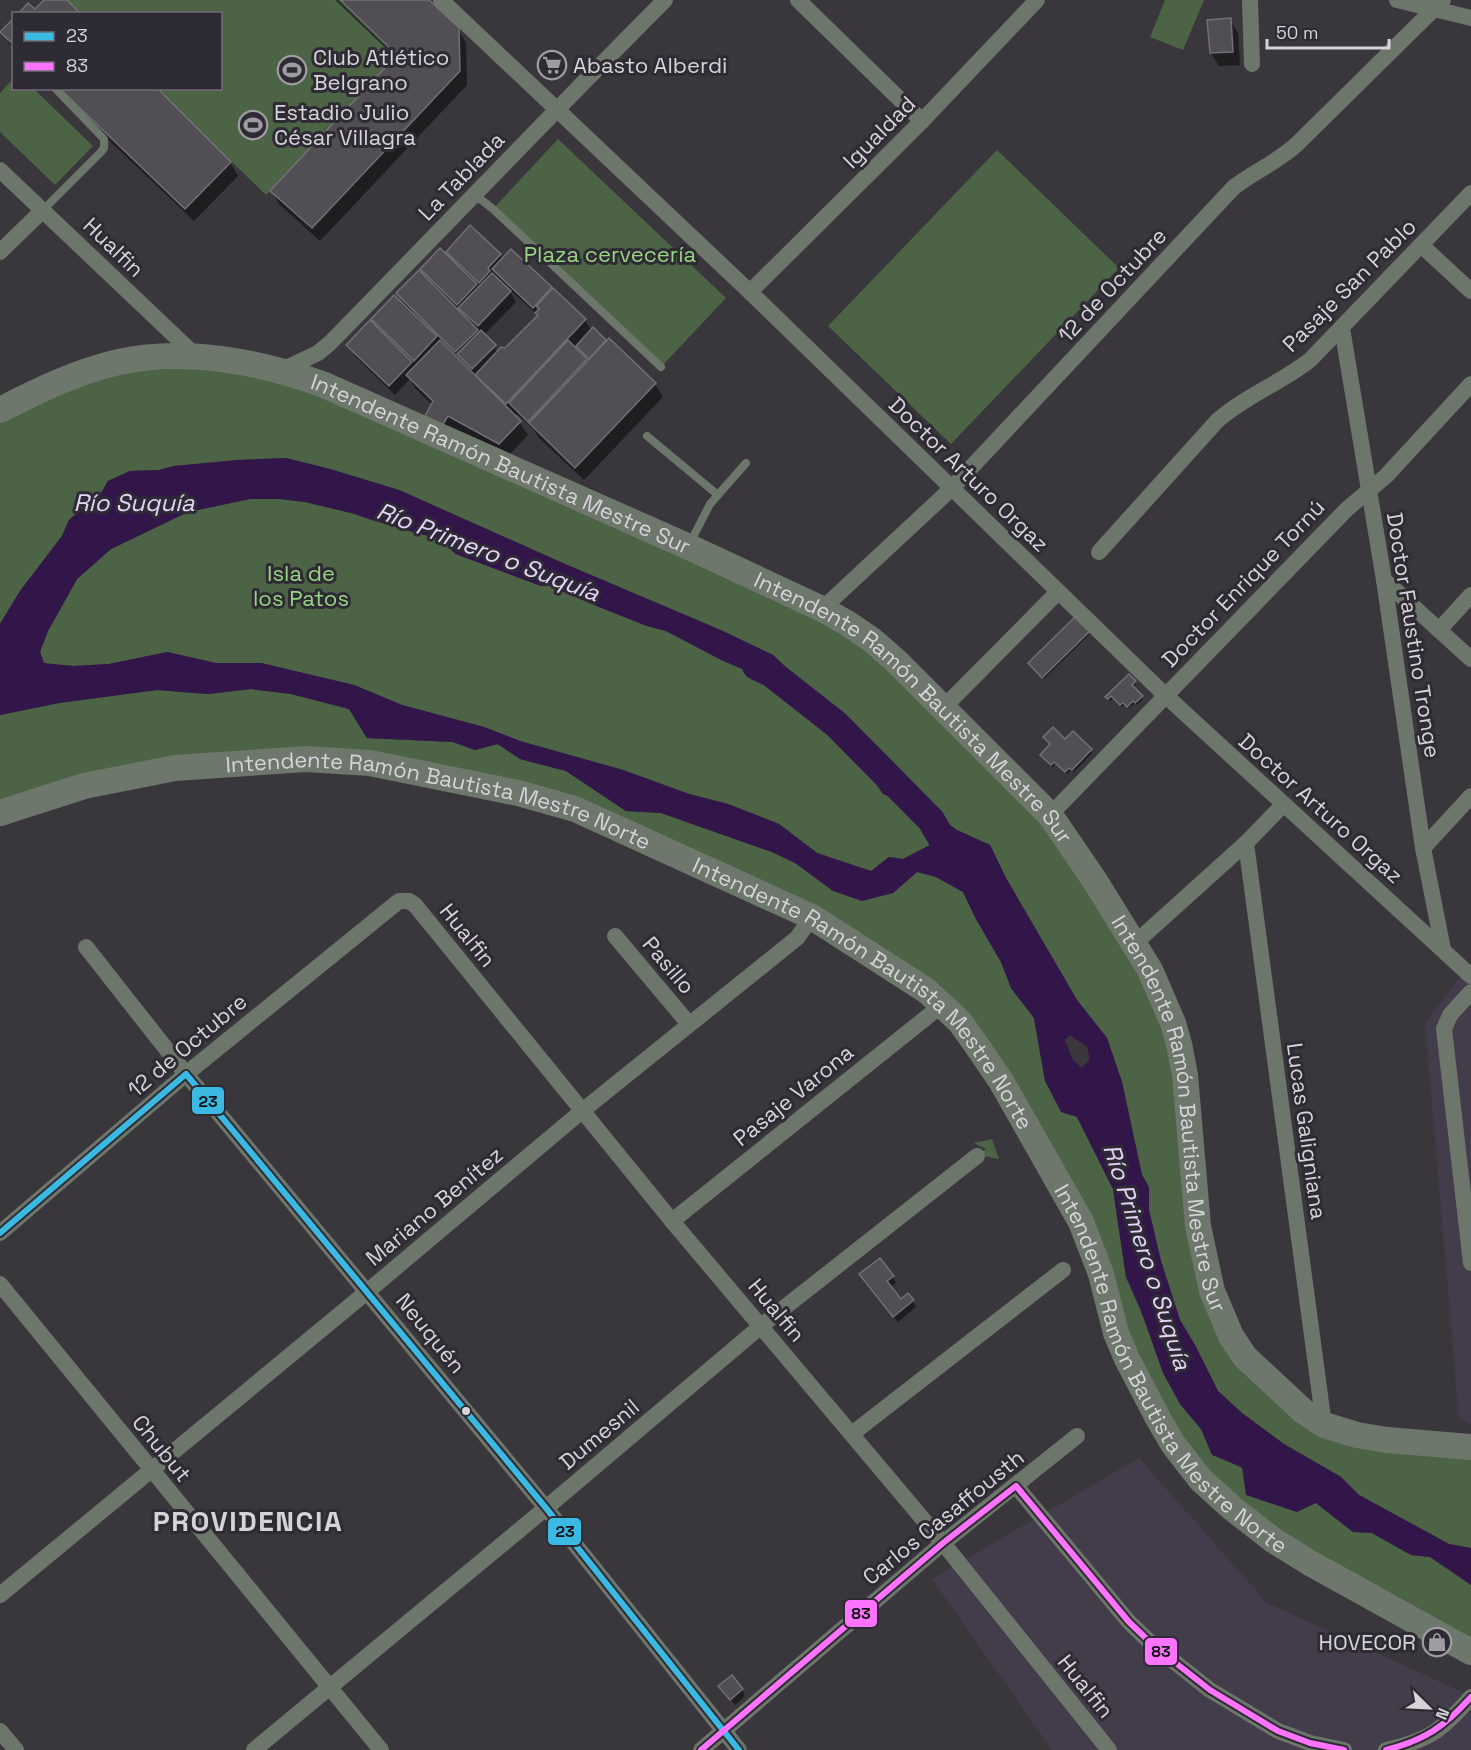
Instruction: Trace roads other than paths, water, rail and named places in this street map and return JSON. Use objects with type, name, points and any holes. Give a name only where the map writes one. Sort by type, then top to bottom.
[{"type":"main road","name":"Intendente Ramón Bautista Mestre Sur","points":[[0,410],[33,393],[96,368],[140,358],[196,356],[257,364],[282,370],[322,384],[688,546],[822,609],[872,640],[896,661],[1050,815],[1095,881],[1154,981],[1173,1023],[1179,1044],[1186,1086],[1198,1226],[1212,1291],[1231,1336],[1245,1357],[1303,1411],[1324,1425],[1357,1435],[1388,1440],[1471,1447]]},
{"type":"main road","name":"Intendente Ramón Bautista Mestre Norte","points":[[0,813],[84,786],[175,768],[244,761],[306,759],[370,763],[518,793],[575,809],[812,917],[927,991],[960,1022],[1001,1082],[1081,1221],[1101,1274],[1116,1334],[1127,1359],[1159,1420],[1196,1473],[1217,1495],[1273,1540],[1310,1563],[1471,1652]]},
{"type":"street","name":"La Tablada","points":[[282,370],[318,353],[330,343],[556,109],[665,0]]},
{"type":"street","points":[[798,0],[922,121]]},
{"type":"street","name":"Igualdad","points":[[750,292],[922,121],[1037,0]]},
{"type":"street","points":[[1250,0],[1252,64]]},
{"type":"street","points":[[1397,0],[1438,5],[1471,18]]},
{"type":"street","name":"Doctor Arturo Orgaz","points":[[447,2],[556,109],[750,292],[1165,696],[1471,976]]},
{"type":"street","name":"12 de Octubre","points":[[822,609],[951,489],[1234,188],[1296,146],[1438,5]]},
{"type":"street","name":"Hualfin","points":[[0,170],[196,356]]},
{"type":"street","name":"Pasaje San Pablo","points":[[1099,552],[1217,421],[1227,412],[1290,375],[1310,360],[1471,193]]},
{"type":"street","points":[[0,252],[43,210]]},
{"type":"street","points":[[1421,245],[1471,291]]},
{"type":"street","name":"Doctor Faustino Tronge","points":[[1342,328],[1384,580],[1423,848],[1443,949]]},
{"type":"street","name":"Doctor Enrique Tornú","points":[[1050,815],[1347,509],[1386,476],[1471,384]]},
{"type":"street","points":[[1384,580],[1471,659]]},
{"type":"street","points":[[943,708],[1058,592]]},
{"type":"street","points":[[1439,630],[1471,595]]},
{"type":"street","points":[[1423,848],[1471,796]]},
{"type":"street","points":[[1134,944],[1246,843],[1283,805]]},
{"type":"street","name":"Lucas Galigniana","points":[[1246,843],[1324,1425]]},
{"type":"street","name":"12 de Octubre","points":[[0,1233],[186,1074],[399,902],[408,901]]},
{"type":"street","name":"Hualfin","points":[[408,901],[422,914],[672,1221],[853,1433],[1109,1750]]},
{"type":"street","name":"Mariano Benítez","points":[[0,1595],[582,1111],[797,938],[812,917]]},
{"type":"street","name":"Pasillo","points":[[615,936],[689,1024]]},
{"type":"street","name":"Neuquén","points":[[86,947],[186,1074],[546,1508],[739,1750]]},
{"type":"street","points":[[1471,992],[1450,1015],[1444,1029],[1466,1185],[1471,1263]]},
{"type":"street","name":"Pasaje Varona","points":[[672,1221],[942,1005]]},
{"type":"street","name":"Dumesnil","points":[[254,1750],[761,1326],[977,1156]]},
{"type":"street","points":[[853,1433],[1063,1270]]},
{"type":"street","name":"Chubut","points":[[0,1284],[381,1750]]},
{"type":"street","name":"Carlos Casaffousth","points":[[701,1750],[943,1543],[1077,1436]]},
{"type":"street","points":[[1016,1486],[1129,1622],[1153,1645],[1210,1690],[1278,1731],[1310,1743],[1344,1750]]},
{"type":"street","points":[[1386,1750],[1413,1744],[1439,1731],[1471,1697]]},
{"type":"street","points":[[0,1731],[16,1750]]},
{"type":"lane","points":[[43,210],[101,152],[105,144],[104,140],[57,90]]},
{"type":"lane","points":[[475,195],[493,209],[661,368]]},
{"type":"lane","points":[[647,436],[718,495]]},
{"type":"lane","points":[[688,546],[710,504],[746,463]]},
{"type":"water","name":"Río Suquía","points":[[286,458],[399,490],[773,655],[856,726],[885,762],[916,787],[944,821],[957,830],[990,845],[1006,878],[1077,1000],[1107,1038],[1122,1082],[1142,1175],[1149,1187],[1149,1210],[1161,1261],[1180,1320],[1218,1391],[1242,1413],[1284,1444],[1341,1477],[1359,1495],[1449,1544],[1471,1548],[1471,1585],[1430,1557],[1411,1555],[1372,1533],[1353,1532],[1316,1503],[1297,1512],[1246,1495],[1242,1467],[1212,1455],[1201,1429],[1180,1404],[1163,1373],[1139,1305],[1126,1277],[1113,1189],[1077,1117],[1061,1112],[1045,1081],[1034,1018],[1011,988],[1001,962],[963,892],[936,877],[917,872],[893,893],[862,901],[833,891],[795,863],[772,852],[661,813],[626,811],[566,771],[520,759],[498,744],[475,750],[453,742],[367,738],[349,709],[291,694],[251,689],[208,694],[157,690],[59,703],[0,715],[0,624],[20,591],[62,536],[69,520],[99,497],[108,481],[130,471],[159,470],[174,466]],"holes":[[[250,499],[305,502],[351,513],[452,542],[481,563],[505,554],[508,568],[599,607],[666,631],[721,660],[763,678],[785,684],[808,697],[828,715],[883,794],[920,807],[928,824],[930,845],[903,859],[889,857],[871,871],[817,853],[779,824],[728,804],[689,794],[623,770],[520,741],[484,727],[402,705],[354,685],[261,663],[216,663],[167,652],[109,664],[74,666],[44,663],[40,652],[48,631],[77,579],[111,549],[188,512]],[[1070,1035],[1087,1047],[1090,1059],[1082,1068],[1073,1060],[1065,1040]]]},
{"type":"waterway","name":"Río Primero o Suquía","points":[[463,542],[543,572]]},
{"type":"waterway","name":"Río Primero o Suquía","points":[[756,666],[771,673],[836,724],[931,820],[945,844]]},
{"type":"place","name":"Abasto Alberdi","points":[[552,65]]},
{"type":"place","name":"Club Atlético Belgrano","points":[[292,70]]},
{"type":"place","name":"Estadio Julio César Villagra","points":[[253,125]]},
{"type":"place","name":"HOVECOR","points":[[1437,1642]]},
{"type":"district","name":"PROVIDENCIA","points":[[248,1521]]},
{"type":"park label","name":"Plaza cervecería","points":[[610,254]]},
{"type":"park label","name":"Isla de los Patos","points":[[301,586]]}]
